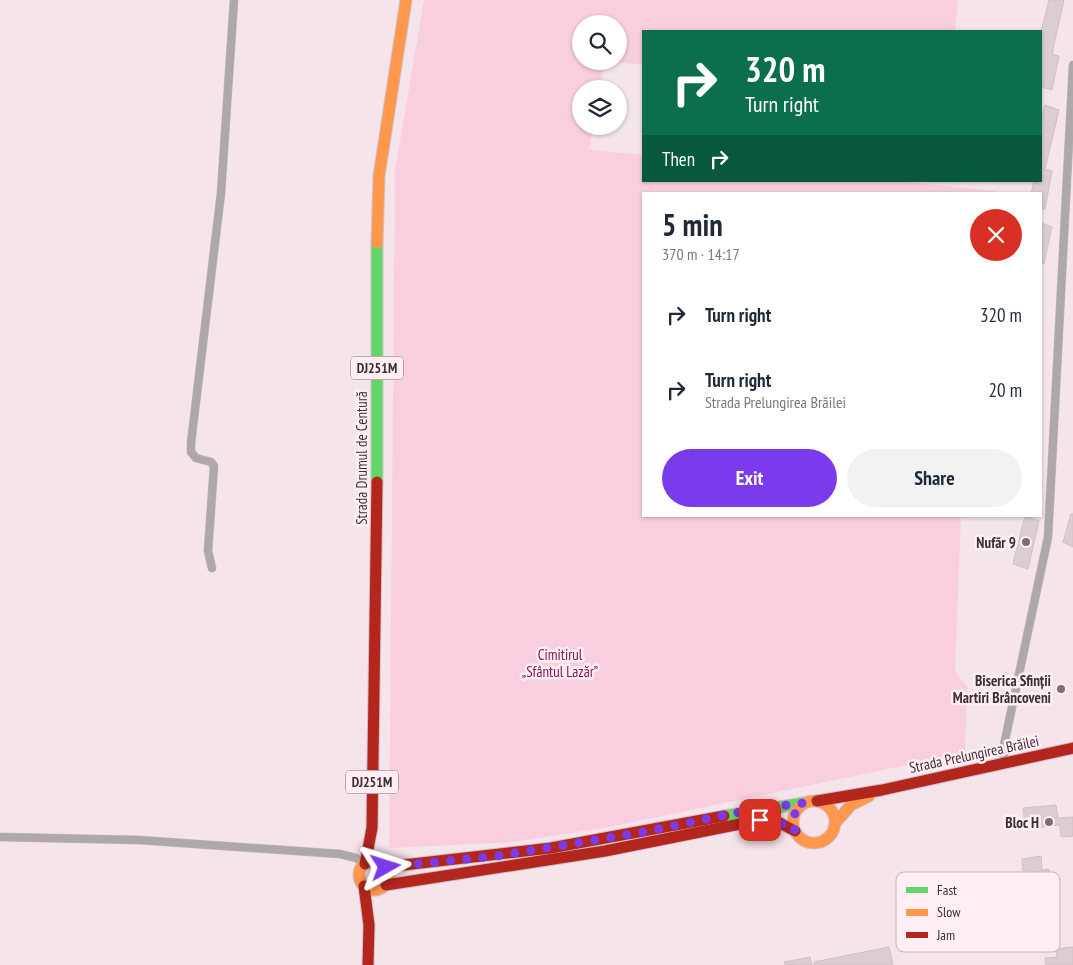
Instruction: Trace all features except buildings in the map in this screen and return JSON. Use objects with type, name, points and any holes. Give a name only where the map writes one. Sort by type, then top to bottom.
[{"type":"main road","name":"Strada Drumul de Centură","points":[[372,828],[377,494],[376,234],[379,176],[406,0]]},
{"type":"main road","name":"Strada Prelungirea Brăilei","points":[[818,801],[882,790],[1073,748]]},
{"type":"main road","name":"Strada Prelungirea Brăilei","points":[[836,822],[851,805],[882,790]]},
{"type":"main road","points":[[364,886],[373,890],[384,886],[605,851],[760,820],[776,821],[795,831],[806,842],[814,844],[822,842],[832,834],[836,822],[833,810],[824,802],[818,801],[755,809],[644,832],[497,856],[385,865],[374,860],[361,867],[359,877],[364,886],[369,925],[368,965]]},
{"type":"main road","points":[[795,831],[793,825],[795,812],[804,803]]},
{"type":"main road","points":[[365,864],[372,828]]},
{"type":"main road","points":[[369,925],[389,876],[372,828]]},
{"type":"street","points":[[212,568],[208,551],[214,466],[211,462],[196,458],[191,452],[191,443],[221,193],[234,0]]},
{"type":"street","points":[[1004,764],[1004,745],[1048,537],[1073,65]]},
{"type":"street","points":[[0,837],[139,840],[340,854],[356,858],[365,864]]},
{"type":"green space","name":"Cimitirul „Sfântul Lazăr”","points":[[424,0],[958,0],[955,30],[642,30],[642,65],[627,63],[627,15],[572,15],[572,70],[603,70],[602,80],[572,80],[572,135],[592,135],[589,150],[642,155],[642,182],[909,182],[995,191],[642,192],[642,517],[961,517],[955,671],[967,687],[965,753],[609,827],[513,842],[389,848],[395,171]]},
{"type":"traffic: fast","points":[[377,243],[377,482]]},
{"type":"traffic: fast","points":[[724,816],[804,803]]},
{"type":"traffic: slow","points":[[377,243],[379,176],[406,0]]},
{"type":"traffic: slow","points":[[836,822],[851,805],[869,796]]},
{"type":"traffic: slow","points":[[818,801],[826,804],[832,810],[835,822],[832,834],[826,840],[810,843],[802,840],[796,834],[793,818],[796,810],[802,804],[818,801]]},
{"type":"traffic: slow","points":[[374,860],[385,864],[389,875],[385,886],[374,890],[363,886],[359,875],[363,864],[374,860]]},
{"type":"traffic: jam","points":[[365,864],[372,828],[377,482]]},
{"type":"traffic: jam","points":[[817,801],[882,790],[1073,748]]},
{"type":"traffic: jam","points":[[386,867],[551,848],[724,816]]},
{"type":"traffic: jam","points":[[386,885],[605,851],[760,820],[776,821],[795,831]]},
{"type":"traffic: jam","points":[[364,886],[369,925],[368,965]]},
{"type":"place","name":"Nufăr 9","points":[[1026,542]]},
{"type":"place","name":"Biserica Sfinții Martiri Brâncoveni","points":[[1061,689]]},
{"type":"place","name":"Bloc H","points":[[1049,822]]},
{"type":"route","points":[[386,867],[497,856],[602,840],[755,809],[804,803],[795,812],[793,818],[795,831],[776,821],[760,820]]}]
